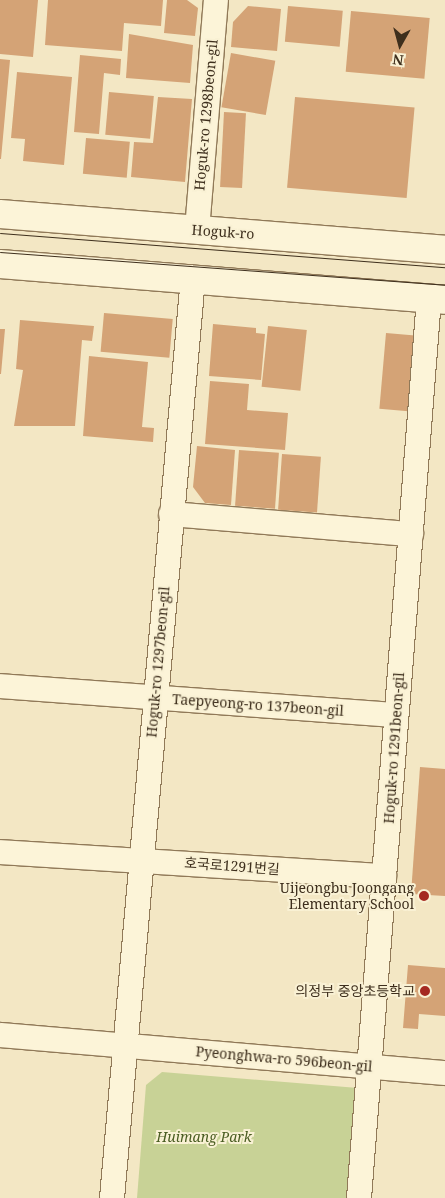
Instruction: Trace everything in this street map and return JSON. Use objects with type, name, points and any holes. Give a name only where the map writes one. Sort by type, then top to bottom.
[{"type":"street","name":"Hoguk-ro 1298beon-gil","points":[[197,230],[216,0]]},
{"type":"street","name":"Hoguk-ro","points":[[0,214],[445,250]]},
{"type":"street","points":[[0,264],[437,299]]},
{"type":"street","name":"Hoguk-ro 1297beon-gil","points":[[112,1198],[123,1045],[193,278]]},
{"type":"street","name":"Hoguk-ro 1291beon-gil","points":[[359,1198],[411,534],[437,299]]},
{"type":"street","points":[[171,514],[411,534]]},
{"type":"street","name":"Taepyeong-ro 137beon-gil","points":[[0,686],[396,715]]},
{"type":"street","name":"호국로1291번길","points":[[0,852],[384,876]]},
{"type":"street","name":"Pyeonghwa-ro 596beon-gil","points":[[0,1035],[445,1073]]},
{"type":"green space","name":"Huimang Park","points":[[162,1072],[358,1088],[349,1198],[137,1198],[146,1085]]},
{"type":"building","points":[[0,0],[38,0],[33,57],[0,54]]},
{"type":"building","points":[[48,0],[163,0],[161,26],[124,23],[122,51],[45,45]]},
{"type":"building","points":[[167,0],[187,0],[198,8],[195,36],[164,33]]},
{"type":"building","points":[[248,6],[281,9],[277,51],[231,47],[233,22]]},
{"type":"building","points":[[288,6],[343,11],[340,47],[285,42]]},
{"type":"building","points":[[351,11],[430,18],[424,79],[346,72]]},
{"type":"building","points":[[129,34],[193,45],[190,83],[126,78]]},
{"type":"building","points":[[231,53],[275,61],[266,115],[221,107]]},
{"type":"building","points":[[80,55],[121,59],[120,75],[104,73],[99,134],[74,132]]},
{"type":"building","points":[[0,59],[10,60],[1,159],[0,159]]},
{"type":"building","points":[[17,72],[72,77],[64,165],[23,161],[25,139],[11,138]]},
{"type":"building","points":[[109,92],[154,96],[150,139],[105,135]]},
{"type":"building","points":[[158,97],[192,99],[185,182],[131,177],[134,142],[153,143]]},
{"type":"building","points":[[295,97],[415,107],[407,198],[287,188]]},
{"type":"building","points":[[224,112],[246,113],[242,188],[220,187]]},
{"type":"building","points":[[86,138],[130,142],[127,178],[83,174]]},
{"type":"building","points":[[104,313],[173,319],[169,358],[101,352]]},
{"type":"building","points":[[20,320],[94,326],[92,341],[82,340],[75,426],[14,426],[23,370],[16,369]]},
{"type":"building","points":[[213,324],[256,328],[256,333],[265,334],[261,380],[209,376]]},
{"type":"building","points":[[268,326],[307,330],[300,391],[262,387]]},
{"type":"building","points":[[0,329],[5,329],[1,374],[0,374]]},
{"type":"building","points":[[386,333],[418,336],[411,411],[379,409]]},
{"type":"building","points":[[89,356],[148,362],[142,427],[154,428],[153,442],[83,436]]},
{"type":"building","points":[[210,381],[249,384],[247,410],[288,413],[285,450],[205,444]]},
{"type":"building","points":[[197,446],[235,450],[231,505],[205,503],[193,487]]},
{"type":"building","points":[[239,450],[279,453],[275,509],[235,506]]},
{"type":"building","points":[[282,454],[321,457],[317,513],[278,510]]},
{"type":"building","points":[[420,767],[445,769],[445,896],[411,894]]},
{"type":"building","name":"의정부 중앙초등학교","points":[[408,965],[445,968],[445,1016],[419,1014],[418,1029],[403,1028]]},
{"type":"tram line","points":[[0,233],[445,267]]},
{"type":"tram line","points":[[0,252],[445,285]]},
{"type":"place","name":"Uijeongbu Joongang Elementary School","points":[[424,896]]},
{"type":"place","name":"의정부 중앙초등학교","points":[[425,991]]}]
